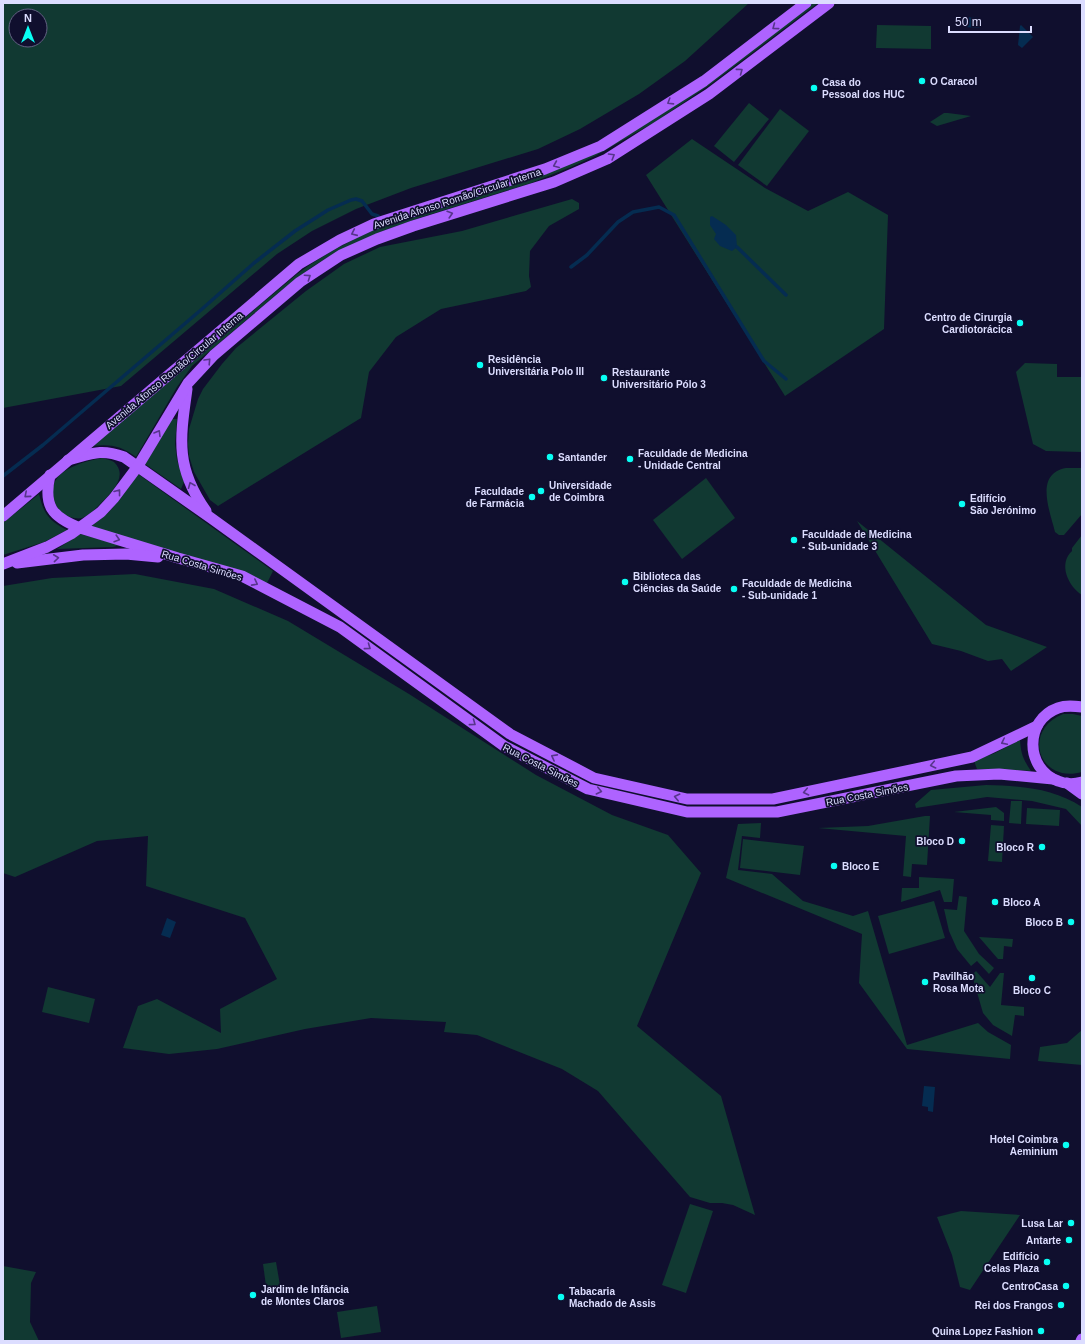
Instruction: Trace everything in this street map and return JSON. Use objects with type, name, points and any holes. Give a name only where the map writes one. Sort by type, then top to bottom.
[{"type":"main road","name":"Avenida Afonso Romão/Circular Interna","points":[[3,516],[299,264],[340,240],[374,224],[545,170],[601,146],[704,81],[806,3]]},
{"type":"main road","name":"Avenida Afonso Romão/Circular Interna","points":[[3,564],[47,547],[80,528],[101,512],[114,498],[138,466],[188,383],[214,355],[300,282],[341,255],[377,239],[413,226],[554,182],[607,159],[709,94],[829,3]]},
{"type":"main road","points":[[188,383],[182,428],[182,458],[194,493],[212,518]]},
{"type":"main road","name":"Rua Costa Simões","points":[[68,460],[96,452],[109,452],[124,457],[212,518],[510,734],[594,778],[686,799],[773,799],[972,757],[1037,726]]},
{"type":"main road","name":"Rua Costa Simões","points":[[50,475],[48,498],[57,517],[67,523],[178,558],[242,576],[340,627],[504,746],[588,789],[686,812],[764,813],[777,812],[956,776],[999,774],[1053,779],[1067,783]]},
{"type":"main road","points":[[3,564],[83,555],[126,554],[178,558]]},
{"type":"main road","points":[[1053,779],[1043,772],[1036,762],[1032,750],[1033,738],[1037,726],[1046,715],[1058,708],[1070,706],[1082,707]]},
{"type":"main road","points":[[1067,783],[1082,782]]},
{"type":"main road","points":[[1067,783],[1082,794]]},
{"type":"green space","points":[[3,3],[749,3],[685,61],[639,94],[580,129],[538,149],[411,188],[356,209],[312,231],[277,254],[121,386],[3,408]]},
{"type":"green space","points":[[811,3],[818,3],[711,84],[655,122],[595,156],[531,183],[422,217],[380,232],[333,254],[312,267],[283,289],[192,366],[177,387],[136,457],[125,450],[116,447],[105,445],[92,446],[297,274],[325,255],[374,230],[597,152]]},
{"type":"green space","points":[[877,25],[931,26],[931,49],[876,48]]},
{"type":"green space","points":[[749,103],[769,119],[734,162],[714,146]]},
{"type":"green space","points":[[780,109],[809,131],[767,186],[738,165]]},
{"type":"green space","points":[[944,113],[971,116],[937,126],[930,122]]},
{"type":"green space","points":[[692,139],[765,188],[808,211],[848,192],[888,215],[884,329],[785,396],[646,175]]},
{"type":"green space","points":[[572,199],[579,203],[579,209],[549,226],[530,251],[529,276],[531,287],[526,291],[441,309],[396,337],[369,372],[361,418],[218,506],[210,500],[194,472],[189,456],[189,429],[198,399],[203,389],[236,348],[306,291],[344,264],[380,247],[462,231]]},
{"type":"green space","points":[[1025,363],[1057,364],[1057,377],[1082,377],[1082,452],[1046,451],[1033,444],[1016,372]]},
{"type":"green space","points":[[172,419],[177,419],[175,444],[177,460],[184,482],[181,489],[145,464]]},
{"type":"green space","points":[[102,458],[113,461],[118,467],[120,473],[117,484],[95,509],[85,517],[76,518],[64,514],[58,508],[54,500],[53,490],[55,482],[60,475],[76,465]]},
{"type":"green space","points":[[1066,468],[1082,468],[1082,514],[1064,535],[1059,535],[1055,532],[1050,514],[1047,485],[1050,478],[1056,472]]},
{"type":"green space","points":[[138,474],[273,571],[267,583],[89,528],[108,513]]},
{"type":"green space","points":[[706,478],[735,518],[682,559],[653,520]]},
{"type":"green space","points":[[39,494],[45,512],[48,516],[55,523],[67,530],[44,542],[3,555],[3,523]]},
{"type":"green space","points":[[857,521],[986,625],[1047,647],[1011,671],[1002,659],[988,661],[961,651],[932,644]]},
{"type":"green space","points":[[80,534],[120,545],[113,547],[57,549]]},
{"type":"green space","points":[[1082,535],[1082,595],[1069,581],[1065,568],[1072,548]]},
{"type":"green space","points":[[135,574],[214,589],[288,621],[409,694],[536,775],[612,815],[668,835],[701,873],[637,1026],[721,1096],[755,1215],[733,1205],[710,1203],[690,1197],[598,1091],[562,1069],[477,1035],[444,1032],[446,1022],[371,1018],[305,1029],[217,1049],[169,1054],[123,1048],[138,1006],[157,999],[221,1033],[220,1009],[277,979],[245,918],[146,886],[148,836],[97,841],[15,877],[3,873],[3,586],[52,578]]},
{"type":"green space","points":[[1063,714],[1082,716],[1082,772],[1067,774],[1055,770],[1046,763],[1041,754],[1039,743],[1042,732],[1050,722]]},
{"type":"green space","points":[[1020,740],[1023,756],[1031,771],[977,769],[974,761],[995,753]]},
{"type":"green space","points":[[986,785],[1024,787],[1060,796],[1082,807],[1082,826],[1066,809],[1032,801],[987,797],[916,808],[915,804],[931,790]]},
{"type":"green space","points":[[1011,801],[1022,801],[1021,824],[1009,823]]},
{"type":"green space","points":[[996,807],[1004,813],[1004,821],[991,820],[991,815],[954,812]]},
{"type":"green space","points":[[1027,808],[1060,810],[1059,826],[1026,824]]},
{"type":"green space","points":[[930,816],[927,865],[912,864],[911,877],[903,876],[906,836],[818,828],[868,826]]},
{"type":"green space","points":[[761,823],[760,838],[742,836],[738,870],[772,874],[803,901],[853,916],[868,911],[907,1045],[978,1023],[988,1032],[1011,1045],[1010,1059],[907,1049],[859,983],[862,934],[726,878],[738,824]]},
{"type":"green space","points":[[991,825],[1004,826],[1002,862],[988,861]]},
{"type":"green space","points":[[743,839],[804,846],[800,875],[740,868]]},
{"type":"green space","points":[[919,877],[954,879],[952,902],[944,902],[940,890],[901,902],[902,888],[919,888]]},
{"type":"green space","points":[[959,896],[967,897],[964,931],[979,954],[994,968],[989,974],[977,961],[971,966],[957,949],[949,931],[944,909],[957,910]]},
{"type":"green space","points":[[934,901],[945,938],[889,954],[878,916]]},
{"type":"green space","points":[[979,937],[1013,939],[1012,947],[1004,946],[1003,959],[998,959]]},
{"type":"green space","points":[[976,971],[990,987],[1000,973],[1004,973],[1001,1005],[1024,1007],[1024,1016],[1015,1015],[1012,1036],[993,1025],[983,1013],[972,975]]},
{"type":"green space","points":[[48,987],[95,999],[89,1023],[42,1012]]},
{"type":"green space","points":[[1082,1030],[1082,1065],[1038,1061],[1040,1047],[1067,1043]]},
{"type":"green space","points":[[690,1204],[713,1211],[686,1293],[662,1285]]},
{"type":"green space","points":[[961,1211],[1020,1215],[970,1290],[960,1287],[952,1255],[937,1217]]},
{"type":"green space","points":[[276,1262],[281,1291],[267,1293],[263,1264]]},
{"type":"green space","points":[[3,1266],[36,1272],[31,1283],[30,1322],[39,1341],[3,1341]]},
{"type":"green space","points":[[377,1306],[381,1332],[341,1338],[337,1312]]},
{"type":"water","points":[[963,17],[979,18],[975,24],[980,28],[964,27],[958,23]]},
{"type":"water","points":[[1021,25],[1033,37],[1022,48],[1018,45]]},
{"type":"water","points":[[712,216],[726,225],[736,235],[737,247],[732,251],[720,246],[714,239],[716,234],[710,225],[710,217]]},
{"type":"water","points":[[167,918],[176,922],[170,938],[161,935]]},
{"type":"water","points":[[924,1086],[935,1087],[933,1112],[928,1111],[928,1107],[922,1106]]},
{"type":"waterway","points":[[3,476],[43,445],[254,263],[295,231],[328,210],[356,199],[362,201],[372,214],[378,216]]},
{"type":"waterway","points":[[571,267],[587,255],[618,222],[633,212],[659,207],[674,215],[764,361],[786,379]]},
{"type":"waterway","points":[[737,247],[786,295]]},
{"type":"place","name":"O Caracol","points":[[922,81]]},
{"type":"place","name":"Casa do Pessoal dos HUC","points":[[814,88]]},
{"type":"place","name":"Centro de Cirurgia Cardiotorácica","points":[[1020,323]]},
{"type":"place","name":"Residência Universitária Polo III","points":[[480,365]]},
{"type":"place","name":"Restaurante Universitário Pólo 3","points":[[604,378]]},
{"type":"place","name":"Santander","points":[[550,457]]},
{"type":"place","name":"Faculdade de Medicina - Unidade Central","points":[[630,459]]},
{"type":"place","name":"Universidade de Coimbra","points":[[541,491]]},
{"type":"place","name":"Faculdade de Farmácia","points":[[532,497]]},
{"type":"place","name":"Edifício São Jerónimo","points":[[962,504]]},
{"type":"place","name":"Faculdade de Medicina - Sub-unidade 3","points":[[794,540]]},
{"type":"place","name":"Biblioteca das Ciências da Saúde","points":[[625,582]]},
{"type":"place","name":"Faculdade de Medicina - Sub-unidade 1","points":[[734,589]]},
{"type":"place","name":"Bloco D","points":[[962,841]]},
{"type":"place","name":"Bloco R","points":[[1042,847]]},
{"type":"place","name":"Bloco E","points":[[834,866]]},
{"type":"place","name":"Bloco A","points":[[995,902]]},
{"type":"place","name":"Bloco B","points":[[1071,922]]},
{"type":"place","name":"Bloco C","points":[[1032,978]]},
{"type":"place","name":"Pavilhão Rosa Mota","points":[[925,982]]},
{"type":"place","name":"Hotel Coimbra Aeminium","points":[[1066,1145]]},
{"type":"place","name":"Lusa Lar","points":[[1071,1223]]},
{"type":"place","name":"Antarte","points":[[1069,1240]]},
{"type":"place","name":"Edifício Celas Plaza","points":[[1047,1262]]},
{"type":"place","name":"CentroCasa","points":[[1066,1286]]},
{"type":"place","name":"Jardim de Infância de Montes Claros","points":[[253,1295]]},
{"type":"place","name":"Tabacaria Machado de Assis","points":[[561,1297]]},
{"type":"place","name":"Rei dos Frangos","points":[[1061,1305]]},
{"type":"place","name":"Quina Lopez Fashion","points":[[1041,1331]]}]
